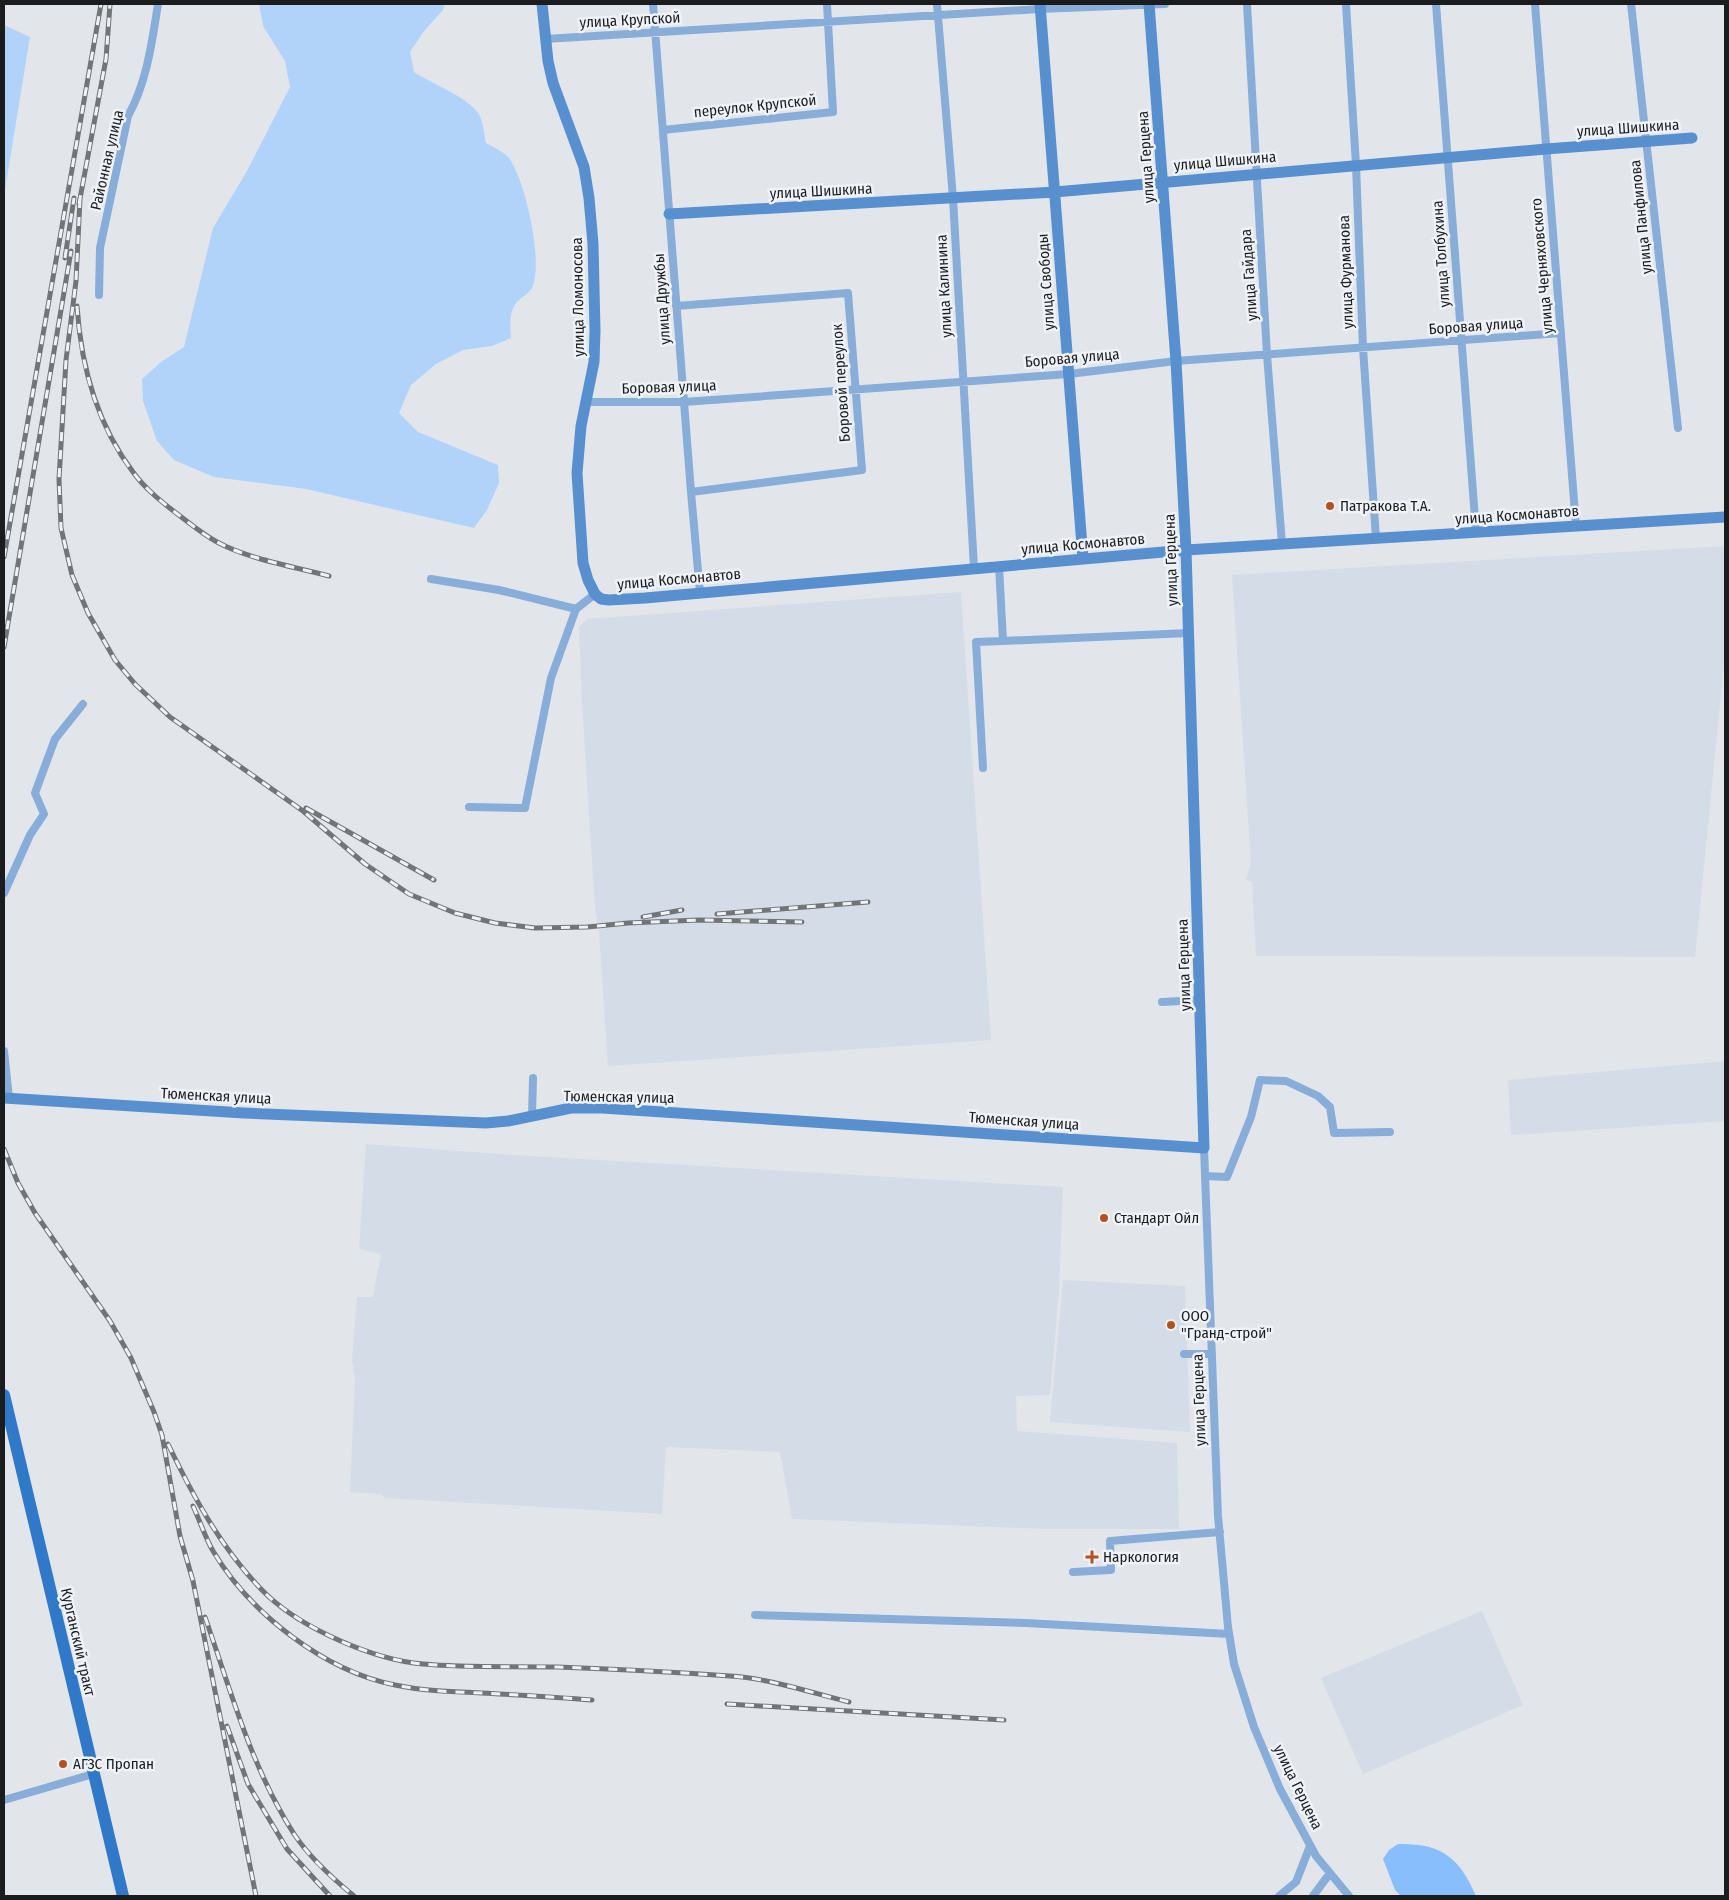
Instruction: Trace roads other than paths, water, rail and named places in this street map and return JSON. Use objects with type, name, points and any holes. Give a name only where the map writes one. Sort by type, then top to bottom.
[{"type":"main road","name":"Курганский тракт","points":[[4,1395],[123,1896]]},
{"type":"street","name":"Районная улица","points":[[99,295],[100,248],[128,116],[139,97],[152,42],[158,4]]},
{"type":"street","name":"улица Ломоносова","points":[[542,4],[545,39],[553,83],[581,158],[589,198],[593,244],[594,362],[578,448],[577,482],[583,563],[595,594]]},
{"type":"street","name":"улица Дружбы","points":[[652,4],[700,593]]},
{"type":"street","name":"переулок Крупской","points":[[663,130],[833,112],[827,4]]},
{"type":"street","name":"улица Калинина","points":[[937,4],[953,198],[974,568]]},
{"type":"street","name":"улица Герцена","points":[[1149,4],[1176,361],[1186,550],[1212,1354],[1220,1532],[1229,1634],[1236,1672],[1254,1727],[1280,1789],[1316,1856],[1349,1896]]},
{"type":"street","name":"улица Крупской","points":[[545,39],[937,15],[1040,6],[1165,4]]},
{"type":"street","name":"улица Гайдара","points":[[1247,4],[1267,355],[1282,544]]},
{"type":"street","name":"улица Фурманова","points":[[1346,4],[1356,165],[1363,348],[1376,538]]},
{"type":"street","name":"улица Толбухина","points":[[1436,4],[1476,532]]},
{"type":"street","name":"улица Черняховского","points":[[1535,4],[1576,526]]},
{"type":"street","name":"улица Панфилова","points":[[1631,4],[1678,428]]},
{"type":"street","name":"улица Свободы","points":[[1040,6],[1083,559]]},
{"type":"street","name":"улица Шишкина","points":[[669,214],[1054,192],[1448,157],[1692,138]]},
{"type":"street","name":"Боровой переулок","points":[[676,306],[848,293],[856,389],[862,470],[691,492]]},
{"type":"street","name":"Боровая улица","points":[[586,402],[684,402],[1069,374],[1176,361],[1561,333]]},
{"type":"street","name":"улица Космонавтов","points":[[595,594],[601,599],[609,600],[1186,550],[1725,517]]},
{"type":"street","points":[[999,566],[1003,641]]},
{"type":"street","points":[[431,579],[499,590],[576,609]]},
{"type":"street","points":[[468,808],[525,808],[551,678],[576,609],[595,594]]},
{"type":"street","points":[[983,768],[976,642],[1189,632]]},
{"type":"street","points":[[4,893],[30,835],[44,814],[35,793],[55,739],[83,704]]},
{"type":"street","points":[[1162,1002],[1200,1000]]},
{"type":"street","points":[[4,1051],[7,1098]]},
{"type":"street","points":[[532,1115],[533,1078]]},
{"type":"street","points":[[1205,1176],[1227,1177],[1251,1117],[1260,1080],[1286,1080],[1318,1096],[1330,1107],[1334,1133],[1390,1132]]},
{"type":"street","name":"Тюменская улица","points":[[7,1098],[236,1113],[425,1122],[486,1123],[508,1121],[571,1108],[610,1108],[1204,1148]]},
{"type":"street","points":[[1184,1354],[1212,1354]]},
{"type":"street","points":[[1073,1572],[1111,1570],[1110,1541],[1220,1532]]},
{"type":"street","points":[[756,1615],[1026,1623],[1229,1634]]},
{"type":"street","points":[[4,1800],[93,1774]]},
{"type":"street","points":[[1279,1896],[1296,1882],[1310,1846]]},
{"type":"street","points":[[1314,1896],[1330,1873]]},
{"type":"railway","points":[[4,557],[101,4]]},
{"type":"railway","points":[[79,204],[106,59],[110,4]]},
{"type":"railway","points":[[65,258],[74,198]]},
{"type":"railway","points":[[80,199],[76,281],[66,360],[59,479],[61,528],[72,575],[88,613],[115,660],[135,684],[170,717],[303,811],[365,864],[409,894],[455,913],[495,923],[535,928],[587,927],[699,920],[802,922]]},
{"type":"railway","points":[[4,647],[71,251]]},
{"type":"railway","points":[[77,306],[82,350],[100,414],[120,453],[143,484],[155,496],[203,533],[229,548],[257,558],[329,576]]},
{"type":"railway","points":[[306,808],[434,880]]},
{"type":"railway","points":[[717,914],[868,902]]},
{"type":"railway","points":[[643,917],[682,910]]},
{"type":"railway","points":[[4,1149],[18,1183],[35,1213],[110,1321],[131,1358],[162,1435],[180,1536],[193,1581],[256,1896]]},
{"type":"railway","points":[[168,1444],[211,1524],[223,1543],[251,1578],[282,1608],[319,1631],[340,1641],[383,1656],[423,1664],[579,1668],[745,1677],[849,1702]]},
{"type":"railway","points":[[193,1506],[213,1551],[247,1596],[291,1636],[316,1653],[342,1667],[368,1678],[416,1689],[592,1700]]},
{"type":"railway","points":[[205,1617],[243,1728],[279,1808],[294,1834],[307,1851],[354,1896]]},
{"type":"railway","points":[[727,1704],[1004,1720]]},
{"type":"railway","points":[[227,1726],[248,1784],[287,1849],[330,1896]]},
{"type":"place","name":"Патракова Т.А.","points":[[1330,506]]},
{"type":"place","name":"Стандарт Ойл","points":[[1104,1218]]},
{"type":"place","name":"ООО \"Гранд-строй\"","points":[[1171,1325]]},
{"type":"place","name":"Наркология","points":[[1092,1557]]},
{"type":"place","name":"АГЗС Пропан","points":[[63,1764]]}]
